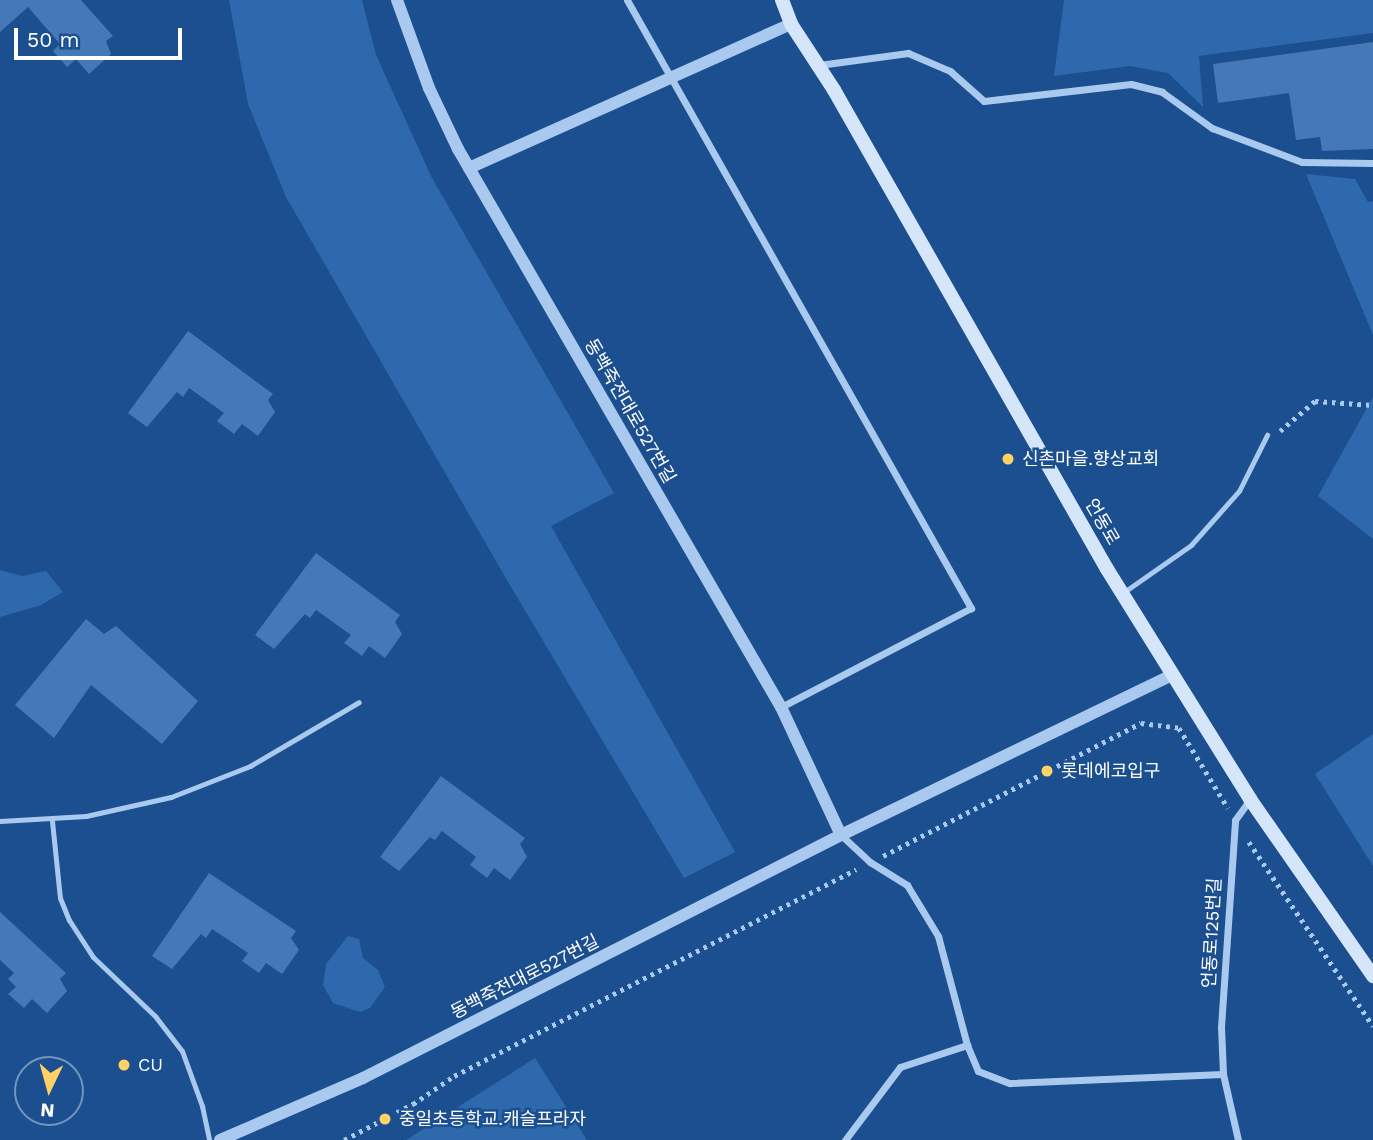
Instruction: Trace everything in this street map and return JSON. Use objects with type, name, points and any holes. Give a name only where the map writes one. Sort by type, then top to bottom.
[{"type":"main road","name":"언동로","points":[[782,0],[791,24],[818,65],[1122,593],[1250,799],[1373,976]]},
{"type":"street","name":"동백죽전대로527번길","points":[[397,0],[429,88],[469,168],[782,708],[841,835]]},
{"type":"street","points":[[627,0],[971,608],[782,708]]},
{"type":"street","points":[[469,168],[671,82],[791,24]]},
{"type":"street","points":[[818,65],[908,53],[950,71],[984,101],[1131,84],[1162,92],[1212,128],[1302,162],[1373,163]]},
{"type":"street","name":"동백죽전대로527번길","points":[[220,1140],[363,1078],[841,835],[1172,675]]},
{"type":"street","points":[[1235,820],[1250,799]]},
{"type":"street","name":"언동로125번길","points":[[1235,820],[1221,1027],[1223,1074],[1238,1140]]},
{"type":"street","points":[[841,835],[870,862],[907,886],[939,936],[967,1045],[978,1070],[1010,1083],[1223,1074]]},
{"type":"street","points":[[845,1140],[900,1067],[967,1045]]},
{"type":"lane","points":[[1122,593],[1191,545],[1239,491],[1267,435]]},
{"type":"lane","points":[[0,821],[52,821],[119,811],[224,778],[359,702]]},
{"type":"lane","points":[[52,821],[60,898],[69,920],[93,957],[155,1016],[182,1051],[193,1075],[209,1140]]},
{"type":"path","points":[[1267,435],[1281,430],[1315,401],[1373,405]]},
{"type":"path","points":[[344,1140],[413,1104],[466,1069],[1141,723],[1179,728],[1287,904],[1373,1026]]},
{"type":"shaded area","points":[[229,0],[362,0],[376,55],[432,178],[614,493],[551,526],[735,852],[684,878],[504,575],[286,197],[248,104]]},
{"type":"shaded area","points":[[1064,0],[1373,0],[1373,33],[1199,56],[1203,107],[1168,73],[1130,66],[1054,76]]},
{"type":"shaded area","points":[[1306,174],[1355,179],[1368,202],[1373,201],[1373,335]]},
{"type":"shaded area","points":[[1373,397],[1373,539],[1318,496]]},
{"type":"shaded area","points":[[0,570],[22,576],[46,571],[63,592],[41,605],[0,617]]},
{"type":"shaded area","points":[[1373,734],[1373,866],[1315,774]]},
{"type":"shaded area","points":[[348,936],[359,939],[363,958],[378,970],[385,987],[370,1008],[360,1012],[333,1003],[323,985],[326,964]]},
{"type":"shaded area","points":[[535,1058],[587,1140],[406,1140]]},
{"type":"building","points":[[0,0],[81,0],[113,36],[106,41],[111,54],[89,74],[76,59],[67,67],[53,51],[60,44],[28,7],[0,32]]},
{"type":"building","points":[[1373,42],[1373,149],[1322,151],[1320,137],[1296,140],[1289,93],[1218,103],[1213,64]]},
{"type":"building","points":[[188,331],[273,394],[268,400],[275,412],[258,436],[242,424],[234,434],[217,421],[224,413],[189,388],[183,397],[177,392],[147,427],[128,413]]},
{"type":"building","points":[[316,553],[400,615],[395,622],[402,634],[385,658],[369,646],[362,656],[344,643],[351,635],[316,610],[310,618],[305,614],[274,649],[255,635]]},
{"type":"building","points":[[86,619],[104,634],[116,626],[198,701],[162,744],[91,685],[54,738],[15,705]]},
{"type":"building","points":[[441,776],[525,838],[520,844],[527,857],[510,880],[494,868],[487,878],[470,865],[476,857],[442,831],[435,840],[430,837],[399,871],[380,857]]},
{"type":"building","points":[[209,873],[296,931],[291,938],[299,950],[282,974],[266,963],[259,973],[242,961],[248,953],[212,929],[206,938],[201,934],[172,969],[152,956]]},
{"type":"building","points":[[0,912],[66,973],[60,979],[67,991],[47,1013],[32,999],[24,1008],[8,994],[16,987],[8,979],[14,973],[0,960]]},
{"type":"place","name":"신촌마을.향상교회","points":[[1008,459]]},
{"type":"place","name":"롯데에코입구","points":[[1047,771]]},
{"type":"place","name":"CU","points":[[124,1065]]},
{"type":"place","name":"중일초등학교.캐슬프라자","points":[[385,1119]]}]
